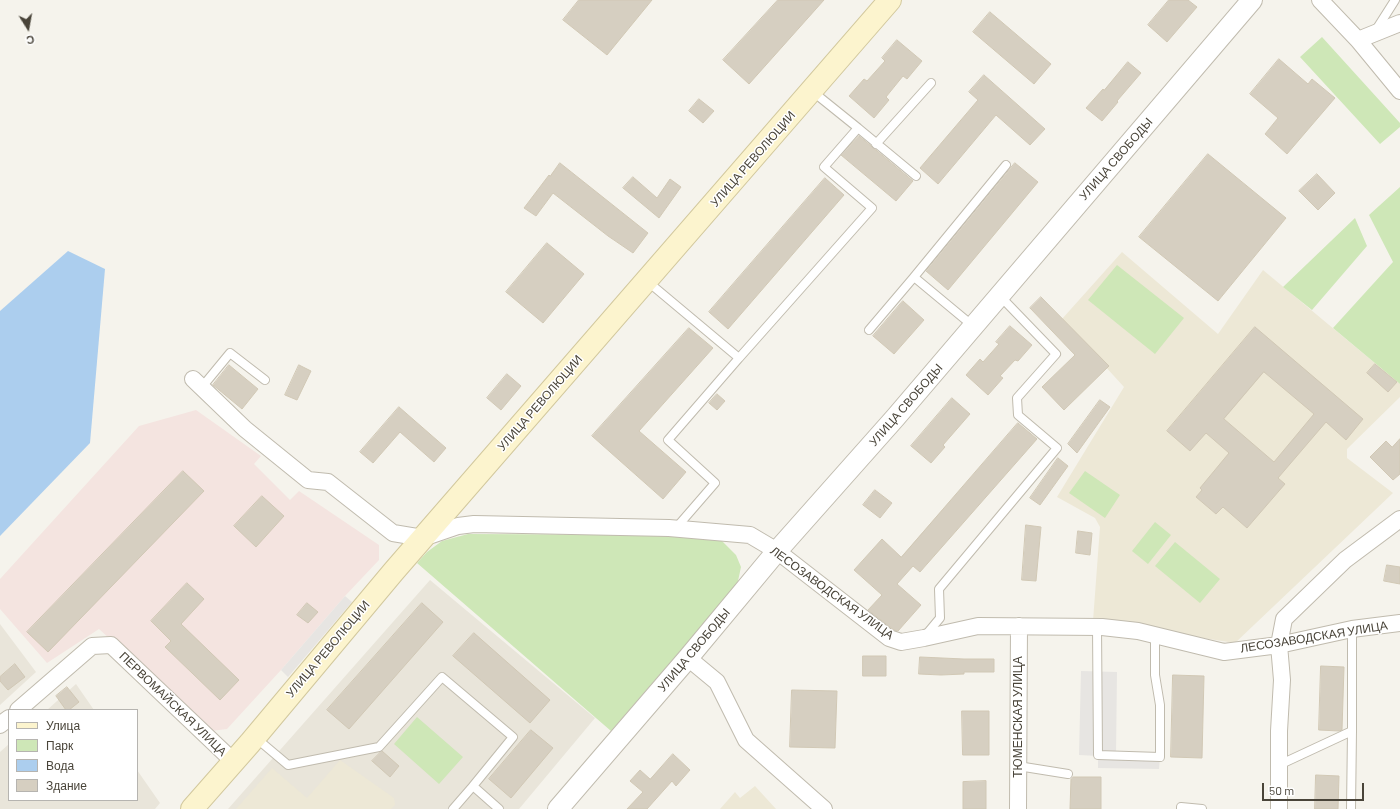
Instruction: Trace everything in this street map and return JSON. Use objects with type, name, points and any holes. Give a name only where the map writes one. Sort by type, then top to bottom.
[{"type":"main road","name":"УЛИЦА РЕВОЛЮЦИИ","points":[[192,809],[389,577],[890,0]]},
{"type":"street","name":"УЛИЦА СВОБОДЫ","points":[[558,809],[688,658],[777,551],[895,418],[1252,0]]},
{"type":"street","points":[[1320,0],[1358,40],[1400,91]]},
{"type":"street","points":[[1358,40],[1400,23]]},
{"type":"street","name":"ЛЕСОЗАВОДСКАЯ УЛИЦА","points":[[197,383],[245,429],[308,480],[328,482],[393,533],[423,538],[458,526],[474,524],[675,529],[750,535],[777,551],[889,638],[901,642],[978,626],[1097,627],[1138,631],[1224,652],[1279,646],[1352,629],[1400,623]]},
{"type":"street","points":[[1279,809],[1279,731],[1282,680],[1279,646],[1284,619],[1345,560],[1400,519]]},
{"type":"street","name":"ТЮМЕНСКАЯ УЛИЦА","points":[[1018,809],[1019,626]]},
{"type":"street","name":"ПЕРВОМАЙСКАЯ УЛИЦА","points":[[19,709],[92,646],[111,645],[233,761]]},
{"type":"street","points":[[688,658],[717,682],[746,740],[824,809]]},
{"type":"street","points":[[0,726],[8,719]]},
{"type":"lane","points":[[1373,34],[1395,0]]},
{"type":"lane","points":[[876,144],[931,83]]},
{"type":"lane","points":[[812,91],[916,176]]},
{"type":"lane","points":[[675,529],[715,483],[668,440],[872,208],[824,167],[858,128]]},
{"type":"lane","points":[[869,330],[1006,166]]},
{"type":"lane","points":[[914,277],[973,326]]},
{"type":"lane","points":[[646,281],[739,358]]},
{"type":"lane","points":[[924,638],[940,618],[939,589],[1057,448],[1018,414],[1017,398],[1056,354],[1000,296]]},
{"type":"lane","points":[[197,383],[230,353],[265,380]]},
{"type":"lane","points":[[1097,627],[1098,755],[1160,756],[1160,705],[1155,675],[1155,635]]},
{"type":"lane","points":[[1351,809],[1352,629]]},
{"type":"lane","points":[[254,737],[288,765],[379,747],[442,677],[513,737],[453,809]]},
{"type":"lane","points":[[1279,765],[1352,730]]},
{"type":"lane","points":[[1018,766],[1068,774]]},
{"type":"lane","points":[[472,786],[499,809]]},
{"type":"lane","points":[[1181,809],[1181,807],[1202,809]]},
{"type":"shaded area","points":[[1122,252],[1218,334],[1263,270],[1400,384],[1400,397],[1347,449],[1347,458],[1393,493],[1235,643],[1093,621],[1100,527],[1095,518],[1057,497],[1124,387],[1062,319]]},
{"type":"shaded area","points":[[196,410],[261,456],[254,464],[290,500],[299,491],[379,545],[379,560],[345,596],[281,670],[227,729],[211,731],[99,629],[47,663],[0,609],[0,579],[139,426]]},
{"type":"shaded area","points":[[430,580],[595,718],[519,809],[228,809]]},
{"type":"shaded area","points":[[345,596],[352,602],[288,677],[281,670]]},
{"type":"shaded area","points":[[0,624],[36,672],[0,705]]},
{"type":"shaded area","points":[[1081,671],[1117,672],[1116,755],[1160,757],[1159,769],[1098,768],[1098,756],[1079,755]]},
{"type":"shaded area","points":[[76,684],[93,709],[48,709]]},
{"type":"shaded area","points":[[8,745],[8,801],[138,801],[138,771],[160,803],[155,809],[0,809],[0,752]]},
{"type":"shaded area","points":[[340,760],[394,798],[395,805],[391,809],[236,809],[272,768],[307,798]]},
{"type":"shaded area","points":[[755,786],[776,809],[720,809],[735,792],[740,798]]},
{"type":"green space","points":[[1322,37],[1400,123],[1400,127],[1380,144],[1300,57]]},
{"type":"green space","points":[[1400,187],[1400,384],[1333,328],[1393,262],[1369,215]]},
{"type":"green space","points":[[1355,218],[1367,246],[1312,310],[1283,287]]},
{"type":"green space","points":[[1117,265],[1184,318],[1155,354],[1088,300]]},
{"type":"green space","points":[[1085,471],[1120,495],[1105,518],[1069,493]]},
{"type":"green space","points":[[1155,522],[1171,535],[1148,564],[1132,551]]},
{"type":"green space","points":[[468,534],[679,535],[721,540],[736,555],[741,567],[738,581],[733,590],[611,731],[417,563],[427,552],[442,541]]},
{"type":"green space","points":[[1175,542],[1220,579],[1200,603],[1155,566]]},
{"type":"green space","points":[[417,717],[463,757],[439,784],[394,744]]},
{"type":"water","points":[[68,251],[105,269],[90,443],[0,536],[0,311]]},
{"type":"building","points":[[579,0],[652,0],[607,55],[563,20]]},
{"type":"building","points":[[778,0],[824,0],[749,84],[723,60]]},
{"type":"building","points":[[1169,0],[1188,0],[1197,7],[1167,42],[1148,25]]},
{"type":"building","points":[[990,12],[1051,64],[1034,84],[973,32]]},
{"type":"building","points":[[897,40],[922,61],[907,79],[903,76],[886,97],[889,100],[874,118],[849,96],[864,79],[867,81],[885,61],[882,58]]},
{"type":"building","points":[[1279,59],[1308,84],[1312,79],[1335,98],[1287,154],[1265,134],[1278,118],[1250,94]]},
{"type":"building","points":[[1128,62],[1141,73],[1102,121],[1086,108]]},
{"type":"building","points":[[984,75],[1045,129],[1030,145],[996,115],[938,184],[920,168],[978,100],[969,92]]},
{"type":"building","points":[[699,99],[714,111],[703,123],[689,111]]},
{"type":"building","points":[[859,136],[913,181],[896,201],[841,155]]},
{"type":"building","points":[[1208,154],[1286,218],[1218,301],[1139,237]]},
{"type":"building","points":[[560,163],[648,233],[633,253],[608,236],[553,193],[536,216],[524,208]]},
{"type":"building","points":[[1015,163],[1038,182],[948,290],[926,271]]},
{"type":"building","points":[[1317,174],[1335,193],[1318,210],[1299,191]]},
{"type":"building","points":[[633,177],[657,198],[670,179],[681,187],[659,218],[623,188]]},
{"type":"building","points":[[825,178],[844,195],[728,329],[709,312]]},
{"type":"building","points":[[547,243],[584,274],[543,323],[506,292]]},
{"type":"building","points":[[1041,297],[1109,366],[1064,410],[1042,387],[1075,355],[1030,308]]},
{"type":"building","points":[[903,301],[924,320],[894,354],[873,336]]},
{"type":"building","points":[[1010,326],[1032,345],[1018,361],[1015,360],[1000,376],[1003,378],[988,395],[966,375],[980,359],[983,362],[999,344],[996,342]]},
{"type":"building","points":[[1255,327],[1363,419],[1346,440],[1326,422],[1278,478],[1285,484],[1247,528],[1223,507],[1216,514],[1196,497],[1202,490],[1200,488],[1229,453],[1206,433],[1190,451],[1167,431]],"holes":[[[1264,372],[1314,414],[1274,462],[1224,419]]]},
{"type":"building","points":[[689,328],[713,348],[639,431],[686,472],[663,499],[592,436]]},
{"type":"building","points":[[1375,364],[1397,382],[1388,392],[1367,373]]},
{"type":"building","points":[[229,365],[258,389],[242,409],[213,385]]},
{"type":"building","points":[[299,365],[311,371],[297,400],[285,395]]},
{"type":"building","points":[[507,374],[521,386],[501,410],[487,398]]},
{"type":"building","points":[[717,394],[725,401],[717,410],[709,403]]},
{"type":"building","points":[[952,398],[970,414],[943,445],[945,447],[931,463],[911,446]]},
{"type":"building","points":[[1100,400],[1110,407],[1077,453],[1068,444]]},
{"type":"building","points":[[399,407],[446,448],[434,462],[400,432],[373,463],[360,452]]},
{"type":"building","points":[[1018,423],[1037,439],[920,572],[913,566],[897,584],[921,605],[898,631],[894,630],[868,610],[882,595],[854,570],[882,539],[901,557]]},
{"type":"building","points":[[1400,439],[1400,474],[1393,480],[1370,457],[1386,441],[1392,447]]},
{"type":"building","points":[[1058,458],[1068,466],[1040,505],[1030,498]]},
{"type":"building","points":[[183,471],[204,491],[48,652],[27,632]]},
{"type":"building","points":[[875,490],[892,503],[880,518],[863,505]]},
{"type":"building","points":[[262,496],[284,516],[256,547],[234,526]]},
{"type":"building","points":[[1026,525],[1041,527],[1036,581],[1022,580]]},
{"type":"building","points":[[1078,531],[1092,533],[1090,555],[1076,553]]},
{"type":"building","points":[[1387,565],[1400,567],[1400,584],[1384,581]]},
{"type":"building","points":[[187,583],[204,599],[181,624],[239,680],[220,700],[165,647],[171,641],[151,621]]},
{"type":"building","points":[[307,603],[318,612],[308,623],[297,615]]},
{"type":"building","points":[[422,603],[443,622],[349,729],[327,710]]},
{"type":"building","points":[[474,633],[550,700],[530,723],[453,656]]},
{"type":"building","points":[[863,656],[886,656],[886,676],[863,676]]},
{"type":"building","points":[[920,657],[994,659],[994,672],[964,672],[964,674],[941,675],[919,674]]},
{"type":"building","points":[[15,664],[25,677],[8,690],[0,681],[0,677]]},
{"type":"building","points":[[1321,666],[1344,667],[1342,730],[1339,731],[1319,730]]},
{"type":"building","points":[[1173,675],[1204,676],[1202,758],[1171,757]]},
{"type":"building","points":[[67,687],[79,702],[70,709],[65,709],[56,696]]},
{"type":"building","points":[[792,690],[837,691],[835,748],[790,747]]},
{"type":"building","points":[[962,711],[989,711],[989,755],[963,755]]},
{"type":"building","points":[[531,730],[553,748],[511,798],[489,779]]},
{"type":"building","points":[[382,751],[399,766],[390,777],[372,761]]},
{"type":"building","points":[[673,754],[690,770],[676,786],[672,781],[647,809],[627,809],[643,792],[630,781],[640,770],[650,779]]},
{"type":"building","points":[[1316,775],[1339,776],[1338,809],[1315,809]]},
{"type":"building","points":[[1073,777],[1101,777],[1101,809],[1070,809],[1071,779]]},
{"type":"building","points":[[986,781],[986,809],[963,809],[963,782]]}]
